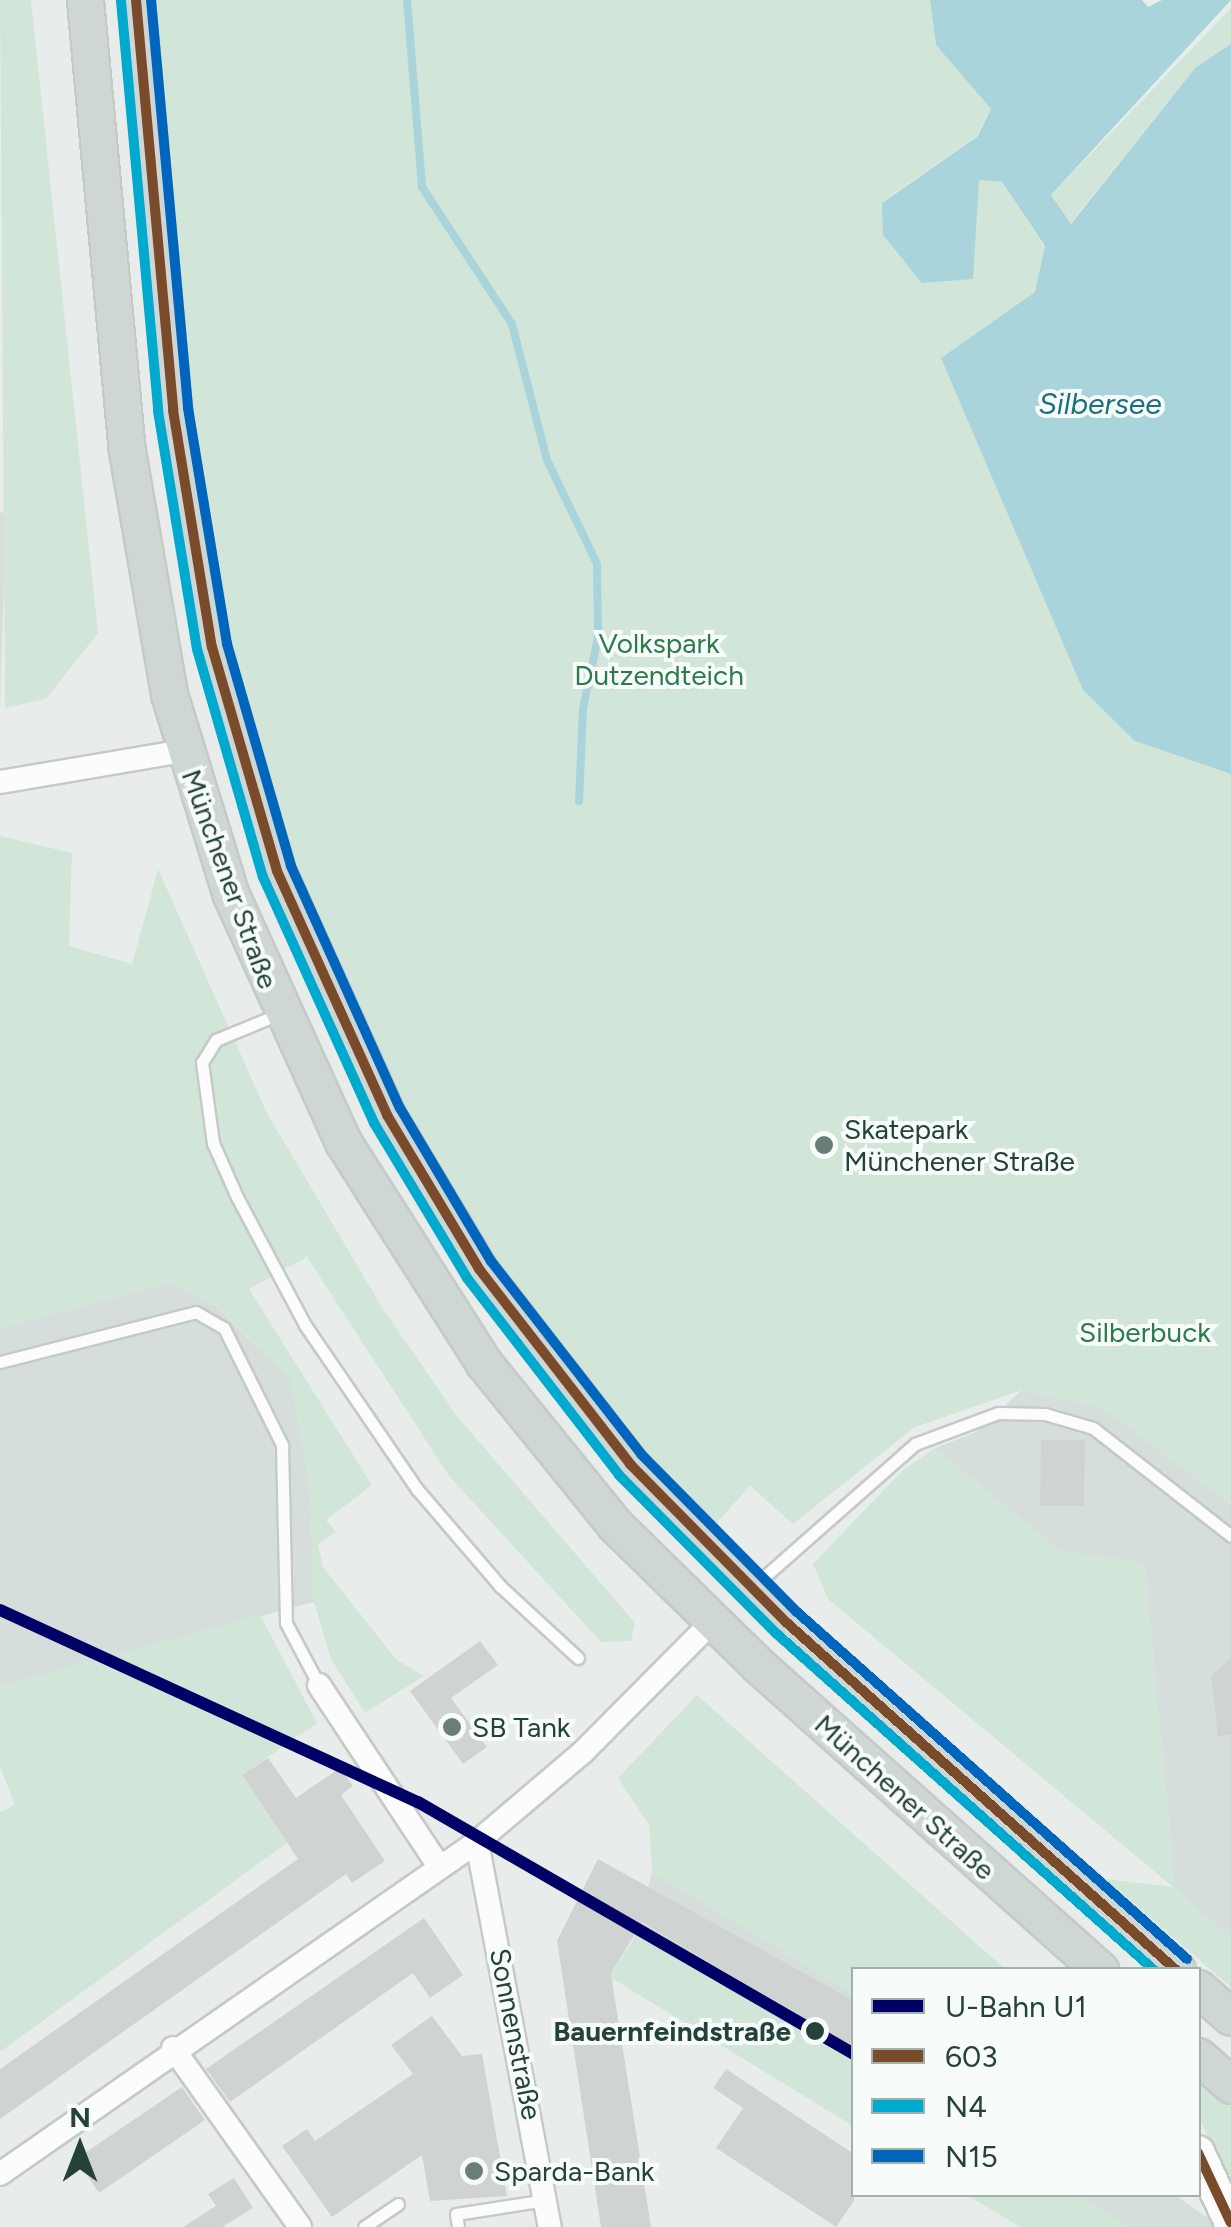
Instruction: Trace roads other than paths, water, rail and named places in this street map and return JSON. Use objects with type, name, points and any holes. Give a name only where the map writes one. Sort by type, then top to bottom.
[{"type":"main road","name":"Münchener Straße","points":[[85,0],[128,463],[184,751],[279,1014],[397,1234],[540,1438],[712,1622],[1097,1967]]},
{"type":"main road","name":"Münchener Straße","points":[[136,0],[179,459],[237,745],[295,917],[386,1116],[479,1269],[594,1422],[751,1588],[1174,1967]]},
{"type":"main road","points":[[184,751],[237,745]]},
{"type":"main road","points":[[540,1438],[577,1439],[594,1422]]},
{"type":"main road","points":[[712,1622],[751,1588]]},
{"type":"main road","points":[[1010,1892],[1071,1967]]},
{"type":"main road","points":[[1201,1991],[1231,2017]]},
{"type":"main road","points":[[1201,2059],[1231,2085]]},
{"type":"main road","points":[[1201,2158],[1231,2223]]},
{"type":"street","points":[[0,782],[184,751]]},
{"type":"street","points":[[0,2174],[173,2048],[476,1842],[583,1752],[712,1622]]},
{"type":"street","points":[[319,1684],[439,1866]]},
{"type":"street","name":"Sonnenstraße","points":[[476,1842],[550,2227]]},
{"type":"street","points":[[173,2048],[300,2227]]},
{"type":"lane","points":[[279,1014],[216,1040],[202,1062],[213,1143],[237,1197],[304,1325],[407,1475],[479,1564],[578,1658]]},
{"type":"lane","points":[[0,1362],[196,1312],[224,1328],[282,1445],[286,1624],[319,1684]]},
{"type":"lane","points":[[751,1588],[915,1444],[998,1412],[1072,1419],[1112,1438],[1231,1536]]},
{"type":"lane","points":[[458,2227],[456,2214],[545,2200]]},
{"type":"lane","points":[[364,2227],[398,2204]]},
{"type":"water","name":"Silbersee","points":[[930,0],[1142,0],[1148,7],[1162,0],[1231,0],[1051,195],[1071,224],[1196,67],[1231,44],[1231,774],[1135,741],[1083,690],[941,358],[1035,292],[1045,246],[1002,182],[979,180],[973,279],[922,283],[883,235],[882,203],[978,136],[991,109],[936,45]]},
{"type":"waterway","points":[[407,0],[422,187],[512,324],[547,460],[597,564],[598,637],[583,709],[579,801]]},
{"type":"metro line","name":"U1","points":[[0,1610],[418,1802],[851,2052]]},
{"type":"place","name":"Skatepark Münchener Straße","points":[[824,1145]]},
{"type":"place","name":"SB Tank","points":[[452,1727]]},
{"type":"place","name":"Bauernfeindstraße","points":[[815,2031]]},
{"type":"place","name":"Sparda-Bank","points":[[474,2171]]},
{"type":"park label","name":"Volkspark Dutzendteich","points":[[659,659]]},
{"type":"park label","name":"Silberbuck","points":[[1145,1332]]}]
